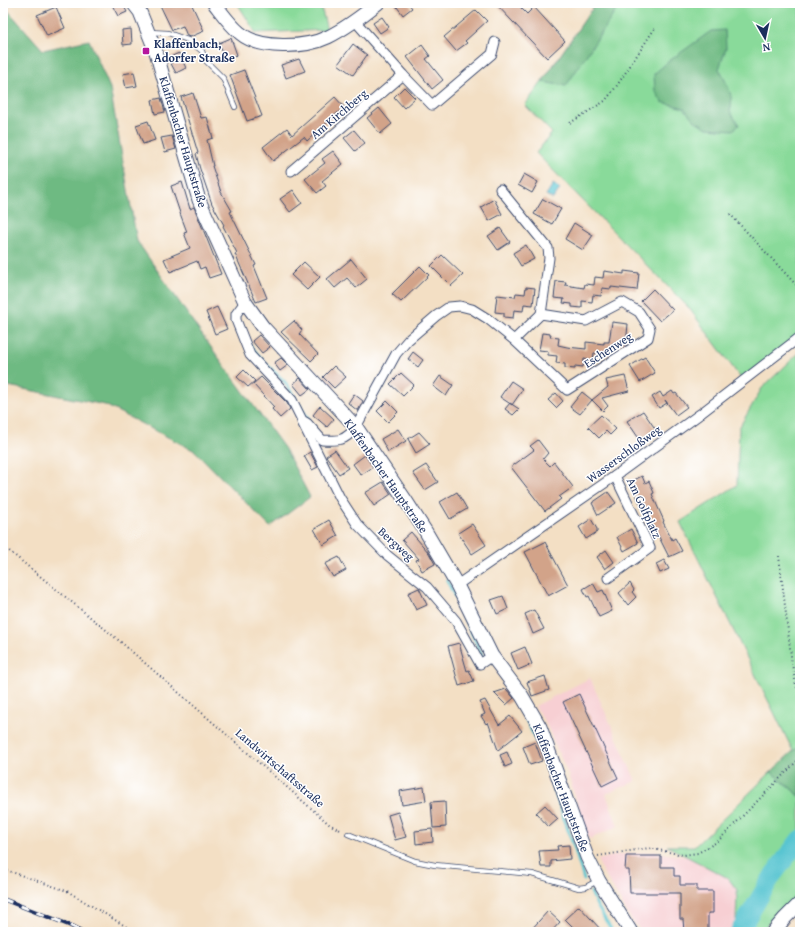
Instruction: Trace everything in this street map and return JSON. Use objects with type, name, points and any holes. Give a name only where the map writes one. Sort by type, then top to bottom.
[{"type":"street","name":"Klaffenbacher Hauptstraße","points":[[133,3],[140,12],[156,52],[199,200],[245,302],[263,327],[353,432],[406,501],[457,585],[492,656],[522,696],[540,727],[587,857],[599,881],[631,932]]},
{"type":"street","points":[[214,3],[240,33],[256,43],[274,46],[294,45],[326,38],[355,21],[378,3]]},
{"type":"street","points":[[355,21],[403,76],[432,105],[492,54],[494,42]]},
{"type":"street","name":"Am Kirchberg","points":[[290,171],[403,76]]},
{"type":"street","points":[[500,189],[548,248],[549,258],[541,314],[514,340]]},
{"type":"street","name":"Bergweg","points":[[245,302],[236,314],[236,320],[250,355],[292,400],[340,498],[357,524],[387,555],[427,587],[456,622],[480,664],[492,656]]},
{"type":"street","name":"Eschenweg","points":[[353,432],[396,354],[408,340],[449,307],[460,306],[472,309],[488,319],[514,340],[567,390],[648,338],[650,329],[639,312],[622,302],[586,321],[541,314]]},
{"type":"street","name":"Wasserschloßweg","points":[[457,585],[615,476],[700,414],[800,337]]},
{"type":"street","name":"Bergweg","points":[[302,420],[307,423],[322,440],[338,441],[353,432]]},
{"type":"street","name":"Am Golfplatz","points":[[608,578],[650,548],[615,476]]},
{"type":"street","points":[[773,932],[800,904]]},
{"type":"lane","points":[[148,32],[168,33],[188,40],[202,51],[205,60],[223,78],[235,107]]},
{"type":"lane","points":[[348,834],[415,861],[435,865],[532,874],[579,888],[586,887],[599,881]]},
{"type":"path","points":[[570,123],[605,101],[655,28]]},
{"type":"path","points":[[730,214],[800,289]]},
{"type":"path","name":"Landwirtschaftsstraße","points":[[3,546],[122,644],[329,824],[348,834]]},
{"type":"path","points":[[779,556],[792,664],[796,685],[800,696]]},
{"type":"path","points":[[587,857],[649,848],[683,855],[698,853],[717,842],[800,758]]},
{"type":"path","points":[[3,869],[68,891],[135,932]]},
{"type":"shaded area","points":[[590,678],[636,781],[606,794],[618,826],[590,839],[587,835],[568,774],[546,724],[535,706]]},
{"type":"shaded area","points":[[654,852],[688,857],[728,878],[737,890],[736,922],[731,932],[642,932],[631,919],[601,869],[598,860],[617,855]]},
{"type":"green space","points":[[237,3],[320,3],[327,30],[256,33]]},
{"type":"green space","points":[[596,3],[800,3],[800,333],[742,380],[689,308],[536,153],[552,133],[525,105]]},
{"type":"green space","points":[[596,3],[621,3],[566,86],[542,82]]},
{"type":"green space","points":[[3,5],[43,50],[89,40],[110,88],[137,241],[200,332],[285,449],[310,497],[270,527],[195,451],[105,405],[3,385]]},
{"type":"green space","points":[[725,30],[726,48],[719,69],[731,95],[730,111],[739,125],[733,130],[707,128],[694,120],[684,108],[662,102],[655,91],[654,74],[669,61],[711,31]]},
{"type":"green space","points":[[800,352],[800,746],[793,751],[680,522],[737,485],[739,428],[762,388]]},
{"type":"green space","points":[[800,746],[800,796],[771,772]]},
{"type":"green space","points":[[771,772],[800,796],[800,895],[772,919],[761,932],[731,932],[736,922],[737,890],[728,878],[667,846],[695,846]]},
{"type":"water","points":[[553,184],[560,189],[553,199],[546,195]]},
{"type":"building","points":[[111,3],[122,3],[127,12],[118,16]]},
{"type":"building","points":[[159,3],[191,3],[204,31],[190,37],[187,36],[183,26],[172,30]]},
{"type":"building","points":[[394,3],[408,3],[412,8],[403,15]]},
{"type":"building","points":[[495,3],[516,3],[527,14],[534,7],[565,41],[547,58]]},
{"type":"building","points":[[56,7],[65,28],[47,36],[37,15]]},
{"type":"building","points":[[476,10],[487,21],[465,41],[467,43],[456,51],[444,37]]},
{"type":"building","points":[[382,17],[389,27],[380,33],[373,23]]},
{"type":"building","points":[[131,29],[132,44],[123,45],[122,30]]},
{"type":"building","points":[[231,38],[237,55],[225,59],[219,43]]},
{"type":"building","points":[[353,44],[367,55],[353,75],[338,64]]},
{"type":"building","points":[[422,45],[430,56],[426,59],[443,80],[432,89],[407,57]]},
{"type":"building","points":[[179,53],[186,68],[176,73],[168,58]]},
{"type":"building","points":[[299,59],[305,71],[286,78],[281,65]]},
{"type":"building","points":[[244,70],[262,116],[247,121],[230,75]]},
{"type":"building","points":[[134,72],[137,86],[126,88],[123,74]]},
{"type":"building","points":[[404,87],[415,98],[404,108],[394,97]]},
{"type":"building","points":[[193,93],[201,118],[207,117],[213,138],[207,140],[212,166],[221,192],[232,211],[230,212],[256,265],[254,266],[267,298],[256,302],[235,254],[237,253],[212,204],[200,169],[196,154],[198,153],[181,97]]},
{"type":"building","points":[[335,97],[344,107],[307,141],[304,137],[273,161],[263,147],[287,128],[292,135]]},
{"type":"building","points":[[161,98],[165,112],[155,114],[152,100]]},
{"type":"building","points":[[379,108],[392,124],[380,134],[367,118]]},
{"type":"building","points":[[148,121],[155,140],[143,144],[136,125]]},
{"type":"building","points":[[354,130],[365,143],[355,151],[344,138]]},
{"type":"building","points":[[172,136],[176,149],[165,152],[161,138]]},
{"type":"building","points":[[333,151],[343,164],[322,181],[326,186],[317,193],[305,179],[325,163],[322,159]]},
{"type":"building","points":[[524,174],[538,182],[532,193],[518,185]]},
{"type":"building","points":[[182,182],[190,209],[194,207],[221,274],[209,278],[205,267],[200,269],[197,261],[170,272],[164,259],[190,248],[184,233],[187,232],[171,186]]},
{"type":"building","points":[[293,190],[302,203],[290,212],[280,199]]},
{"type":"building","points":[[494,199],[502,214],[489,221],[481,207]]},
{"type":"building","points":[[543,199],[561,209],[552,224],[534,214]]},
{"type":"building","points":[[574,223],[593,235],[583,250],[565,239]]},
{"type":"building","points":[[500,228],[510,242],[498,250],[488,236]]},
{"type":"building","points":[[526,245],[534,259],[521,266],[513,253]]},
{"type":"building","points":[[442,255],[463,275],[451,286],[431,266]]},
{"type":"building","points":[[351,259],[367,279],[356,288],[347,278],[335,288],[327,279]]},
{"type":"building","points":[[304,262],[320,277],[307,290],[291,275]]},
{"type":"building","points":[[420,266],[429,275],[401,302],[392,294]]},
{"type":"building","points":[[604,271],[624,274],[624,271],[639,273],[637,290],[611,287],[611,289],[602,288],[601,296],[593,295],[592,302],[582,301],[582,308],[572,307],[572,304],[563,303],[564,299],[554,298],[556,281],[566,282],[565,285],[584,288],[585,284],[594,285],[595,277],[603,278]]},
{"type":"building","points":[[526,287],[535,288],[533,305],[524,304],[523,311],[514,310],[513,318],[504,317],[504,313],[495,312],[497,295],[515,297],[516,293],[525,294]]},
{"type":"building","points":[[653,289],[673,310],[660,321],[641,301]]},
{"type":"building","points":[[217,307],[227,329],[215,334],[206,312]]},
{"type":"building","points":[[294,321],[302,330],[299,334],[318,354],[311,361],[281,332]]},
{"type":"building","points":[[612,322],[628,324],[626,345],[613,343],[611,355],[594,353],[593,361],[584,359],[583,367],[575,366],[575,369],[565,368],[565,364],[556,363],[557,356],[548,355],[548,351],[539,350],[542,333],[551,334],[550,337],[559,338],[558,345],[567,347],[586,349],[586,342],[604,344],[604,342],[609,342]]},
{"type":"building","points":[[259,335],[270,347],[262,353],[252,341]]},
{"type":"building","points":[[413,352],[423,360],[418,367],[408,359]]},
{"type":"building","points":[[645,357],[655,373],[640,382],[630,366]]},
{"type":"building","points":[[281,358],[288,365],[280,371],[274,363]]},
{"type":"building","points":[[334,366],[346,377],[334,388],[323,377]]},
{"type":"building","points":[[244,370],[255,381],[248,387],[237,377]]},
{"type":"building","points":[[401,373],[414,385],[403,396],[390,384]]},
{"type":"building","points":[[440,376],[453,385],[446,396],[433,386]]},
{"type":"building","points":[[625,376],[629,391],[602,398],[608,406],[603,411],[592,400],[608,387],[606,380]]},
{"type":"building","points":[[261,377],[287,403],[290,409],[280,418],[272,409],[274,407],[253,384]]},
{"type":"building","points":[[300,378],[310,389],[302,395],[293,384]]},
{"type":"building","points":[[511,381],[523,389],[512,405],[500,397]]},
{"type":"building","points":[[672,391],[674,394],[676,393],[687,407],[676,415],[665,400],[667,403],[659,408],[652,397],[660,392],[663,397]]},
{"type":"building","points":[[582,392],[592,400],[580,414],[570,407]]},
{"type":"building","points":[[556,393],[563,401],[556,408],[548,400]]},
{"type":"building","points":[[354,394],[363,401],[358,411],[348,403]]},
{"type":"building","points":[[387,401],[398,412],[388,422],[377,411]]},
{"type":"building","points":[[510,403],[519,409],[513,415],[505,409]]},
{"type":"building","points":[[320,406],[334,419],[327,427],[313,415]]},
{"type":"building","points":[[643,411],[656,430],[640,440],[627,421]]},
{"type":"building","points":[[601,415],[616,429],[610,435],[606,431],[599,438],[588,427]]},
{"type":"building","points":[[398,429],[406,441],[388,452],[381,439]]},
{"type":"building","points":[[419,432],[430,444],[416,453],[408,439]]},
{"type":"building","points":[[538,440],[548,453],[543,459],[550,466],[554,462],[573,487],[559,497],[561,499],[545,511],[511,467],[534,450],[530,446]]},
{"type":"building","points":[[335,450],[348,468],[339,474],[326,456]]},
{"type":"building","points":[[310,452],[318,467],[312,470],[304,456]]},
{"type":"building","points":[[365,455],[373,467],[361,475],[353,464]]},
{"type":"building","points":[[426,465],[438,482],[425,490],[413,473]]},
{"type":"building","points":[[642,476],[645,483],[649,481],[654,493],[652,494],[664,521],[663,522],[672,540],[675,538],[682,551],[669,557],[658,535],[657,537],[651,527],[630,482]]},
{"type":"building","points":[[383,482],[391,494],[374,506],[365,493]]},
{"type":"building","points":[[457,492],[467,509],[450,519],[440,502]]},
{"type":"building","points":[[608,492],[616,503],[598,515],[592,503]]},
{"type":"building","points":[[591,519],[597,529],[597,532],[586,539],[579,527]]},
{"type":"building","points":[[329,520],[338,536],[323,545],[314,529]]},
{"type":"building","points":[[472,524],[486,545],[472,554],[458,533]]},
{"type":"building","points":[[631,529],[638,543],[624,551],[617,537]]},
{"type":"building","points":[[411,532],[429,553],[435,564],[422,571],[416,560],[419,559],[402,540]]},
{"type":"building","points":[[545,542],[568,585],[548,596],[525,552]]},
{"type":"building","points":[[606,550],[614,562],[605,569],[597,557]]},
{"type":"building","points":[[339,557],[346,570],[333,577],[325,564]]},
{"type":"building","points":[[664,560],[669,569],[660,573],[656,564]]},
{"type":"building","points":[[593,583],[598,592],[603,590],[612,611],[599,617],[589,596],[587,597],[583,589]]},
{"type":"building","points":[[630,583],[634,590],[632,592],[636,597],[628,605],[619,593]]},
{"type":"building","points":[[419,588],[427,605],[416,610],[408,593]]},
{"type":"building","points":[[503,596],[508,609],[497,614],[491,600]]},
{"type":"building","points":[[534,610],[544,629],[533,634],[525,614]]},
{"type":"building","points":[[459,643],[467,671],[469,670],[474,681],[459,686],[448,646]]},
{"type":"building","points":[[525,647],[532,664],[518,670],[511,653]]},
{"type":"building","points":[[545,676],[549,690],[532,696],[527,682]]},
{"type":"building","points":[[506,689],[514,698],[506,705],[494,693]]},
{"type":"building","points":[[579,694],[618,778],[602,786],[563,702]]},
{"type":"building","points":[[485,700],[499,725],[510,716],[522,731],[498,750],[488,722],[486,724],[481,716],[485,714],[480,702]]},
{"type":"building","points":[[535,742],[542,761],[530,765],[523,747]]},
{"type":"building","points":[[507,752],[512,764],[505,767],[500,755]]},
{"type":"building","points":[[424,787],[426,801],[402,805],[400,791]]},
{"type":"building","points":[[445,801],[446,827],[433,828],[431,802]]},
{"type":"building","points":[[545,805],[558,819],[549,827],[536,813]]},
{"type":"building","points":[[398,812],[406,837],[395,840],[388,815]]},
{"type":"building","points":[[432,829],[433,842],[416,844],[415,831]]},
{"type":"building","points":[[569,845],[570,859],[551,861],[551,867],[541,867],[539,851],[558,850],[557,846]]},
{"type":"building","points":[[626,856],[661,856],[661,867],[674,867],[674,876],[680,876],[680,885],[697,885],[697,891],[713,891],[713,913],[708,913],[708,932],[684,932],[683,919],[680,919],[680,893],[630,893],[629,870],[625,870]]},
{"type":"building","points":[[579,906],[603,932],[578,932],[565,919]]},
{"type":"building","points":[[548,911],[560,922],[551,932],[529,932]]},
{"type":"waterway","points":[[249,344],[263,361],[285,382],[295,398]]},
{"type":"waterway","points":[[300,406],[308,419]]},
{"type":"waterway","points":[[447,580],[482,655]]},
{"type":"waterway","points":[[522,710],[540,749],[584,880]]},
{"type":"waterway","points":[[739,932],[773,875],[800,839]]},
{"type":"waterway","points":[[591,892],[597,906],[611,929],[611,932]]},
{"type":"railway","points":[[3,899],[83,932]]},
{"type":"place","name":"Klaffenbach, Adorfer Straße","points":[[146,51]]}]
